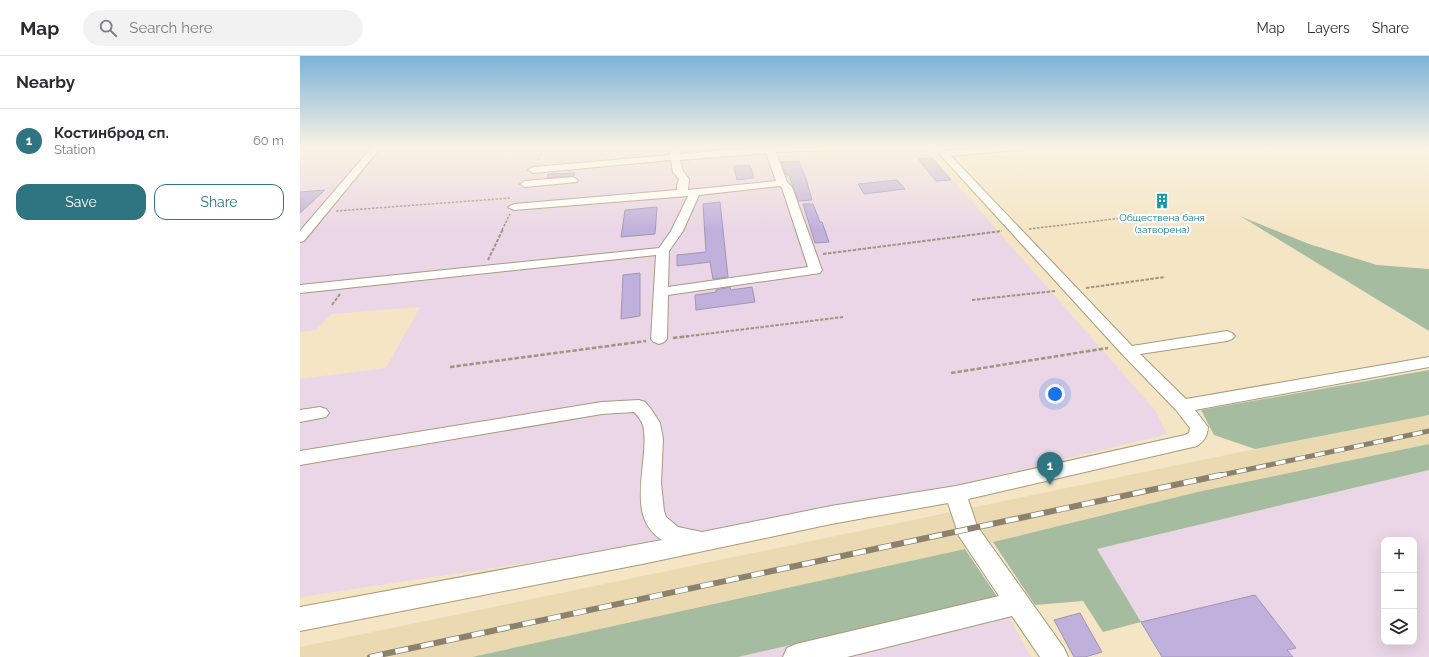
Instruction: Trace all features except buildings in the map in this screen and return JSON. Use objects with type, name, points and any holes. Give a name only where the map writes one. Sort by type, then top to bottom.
[{"type":"street","points":[[300,238],[304,229],[323,212],[354,175]]},
{"type":"street","points":[[658,339],[660,292],[664,251],[689,208],[680,186],[678,175]]},
{"type":"street","points":[[660,292],[815,270],[787,187],[782,183],[779,175]]},
{"type":"street","points":[[300,620],[831,515],[956,494],[1195,439],[1198,436],[1199,427],[1182,406],[1125,348],[963,175]]},
{"type":"street","points":[[525,184],[573,180]]},
{"type":"street","points":[[513,202],[680,186],[782,183]]},
{"type":"street","points":[[300,289],[664,251]]},
{"type":"street","points":[[1125,348],[1227,336]]},
{"type":"street","points":[[1182,406],[1429,362]]},
{"type":"street","points":[[300,458],[602,408],[639,406],[652,425],[654,448],[651,474],[651,504],[659,524],[668,533],[704,541]]},
{"type":"street","points":[[300,416],[320,413]]},
{"type":"street","points":[[956,494],[967,530],[1055,657]]},
{"type":"street","points":[[796,657],[1017,603]]},
{"type":"path","points":[[323,212],[513,202]]},
{"type":"path","points":[[810,255],[1139,216]]},
{"type":"path","points":[[951,373],[1125,348]]},
{"type":"path","points":[[450,367],[486,362]]},
{"type":"shaded area","points":[[300,175],[949,175],[1155,410],[1167,434],[913,496],[613,550],[300,597],[300,379],[386,368],[420,307],[331,314],[316,330],[300,332]]},
{"type":"shaded area","points":[[1429,415],[1429,444],[1202,491],[965,549],[472,657],[300,657],[300,647],[1255,449]]},
{"type":"shaded area","points":[[1429,470],[1429,657],[1162,657],[1097,549]]},
{"type":"shaded area","points":[[998,598],[1031,657],[738,657]]},
{"type":"green space","points":[[1240,216],[1309,244],[1377,265],[1429,269],[1429,331]]},
{"type":"green space","points":[[1429,370],[1429,415],[1255,449],[1214,435],[1201,410]]},
{"type":"green space","points":[[1429,444],[1429,470],[1097,549],[1141,622],[1103,632],[1083,601],[1035,605],[993,542],[1202,491]]},
{"type":"green space","points":[[965,549],[998,598],[738,657],[472,657]]},
{"type":"railway","points":[[1217,476],[1429,431]]},
{"type":"railway","points":[[370,657],[1221,475]]},
{"type":"place","name":"Обществена баня (затворена)","points":[[1162,201]]},
{"type":"place","name":"Костинброд сп.","points":[[1050,485]]}]
